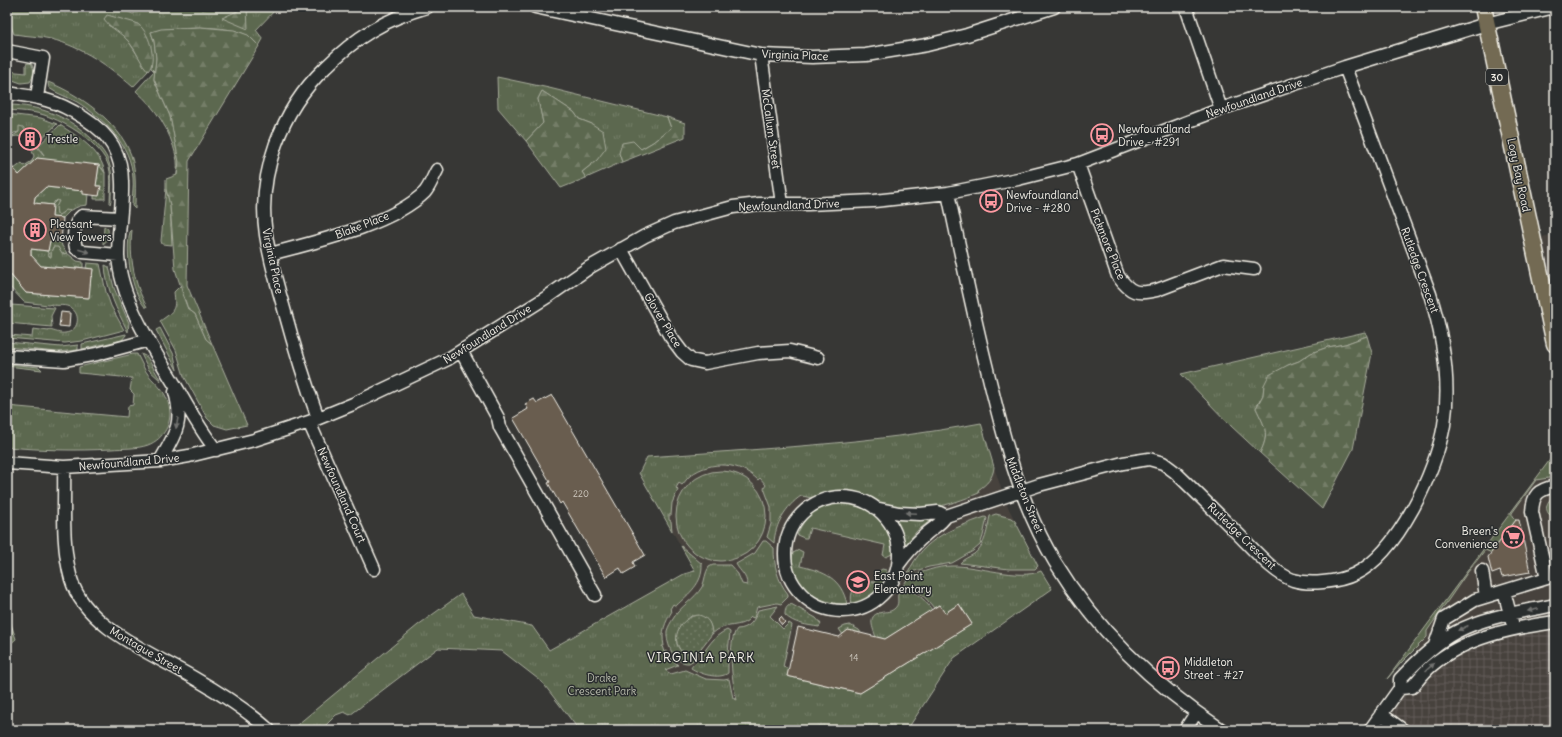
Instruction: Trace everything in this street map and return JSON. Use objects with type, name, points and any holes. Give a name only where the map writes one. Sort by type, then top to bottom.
[{"type":"main road","name":"Logy Bay Road","points":[[1483,7],[1555,344]]},
{"type":"street","name":"Virginia Place","points":[[314,420],[266,234],[266,181],[274,147],[284,123],[299,99],[319,74],[336,57],[364,34],[393,19],[428,7]]},
{"type":"street","name":"Virginia Place","points":[[535,7],[761,55],[812,57],[866,55],[927,45],[967,35],[1054,7]]},
{"type":"street","points":[[1186,7],[1221,109]]},
{"type":"street","name":"Newfoundland Drive","points":[[7,463],[64,467],[160,461],[216,450],[254,440],[314,420],[404,381],[461,351],[547,297],[590,267],[645,236],[674,223],[733,207],[867,201],[948,194],[1018,179],[1078,164],[1221,109],[1345,67],[1486,24],[1554,7]]},
{"type":"street","points":[[7,51],[43,58],[37,97]]},
{"type":"street","name":"McCallum Street","points":[[761,55],[782,204]]},
{"type":"street","name":"Rutledge Crescent","points":[[946,516],[1039,485],[1123,462],[1149,459],[1163,463],[1176,472],[1258,553],[1278,571],[1292,580],[1309,583],[1334,581],[1355,574],[1373,561],[1393,539],[1409,515],[1424,486],[1444,425],[1446,390],[1445,354],[1440,324],[1430,294],[1345,67]]},
{"type":"street","points":[[7,94],[37,97],[65,107],[100,131],[112,145],[119,161],[122,181],[118,255],[121,277],[128,298],[149,340],[203,434],[216,450]]},
{"type":"street","name":"Pickmore Place","points":[[1078,164],[1118,276],[1130,289],[1137,293],[1146,293],[1223,265],[1254,269]]},
{"type":"street","name":"Blake Place","points":[[270,254],[365,226],[408,207],[427,190],[437,170]]},
{"type":"street","name":"Middleton Street","points":[[948,194],[967,284],[1008,454],[1032,515],[1055,562],[1091,614],[1137,665],[1196,713],[1222,730]]},
{"type":"street","points":[[118,255],[83,252],[76,248],[74,242],[76,225],[78,219],[82,216],[120,218]]},
{"type":"street","name":"Glover Place","points":[[621,249],[670,336],[682,352],[691,360],[705,363],[758,353],[790,351],[818,358]]},
{"type":"street","points":[[7,356],[64,360],[97,354],[149,340]]},
{"type":"street","points":[[461,351],[498,418],[500,427],[595,595]]},
{"type":"street","points":[[160,461],[175,435],[177,426],[179,414],[174,392],[175,385]]},
{"type":"street","name":"Newfoundland Court","points":[[314,420],[374,569]]},
{"type":"street","name":"Montague Street","points":[[64,467],[66,546],[72,580],[85,606],[112,631],[195,678],[234,703],[269,730]]},
{"type":"street","points":[[1436,645],[1444,619],[1475,600],[1547,578],[1532,512],[1533,503],[1537,494],[1542,490],[1555,486]]},
{"type":"street","points":[[875,508],[899,513],[920,514],[938,512],[946,516],[940,524],[916,543],[898,565],[892,583],[886,592],[867,606],[834,611],[825,609],[803,598],[794,588],[789,577],[785,554],[792,528],[802,514],[816,503],[832,498],[846,496],[862,500],[875,508],[887,521],[897,546],[898,565]]},
{"type":"street","points":[[1482,571],[1486,596]]},
{"type":"street","points":[[1504,591],[1514,629]]},
{"type":"street","points":[[1370,730],[1400,688],[1400,679],[1436,645],[1456,632],[1475,623],[1555,605]]},
{"type":"street","points":[[1400,688],[1412,687],[1430,666],[1473,641],[1500,632],[1555,622]]},
{"type":"street","points":[[1185,730],[1196,713]]},
{"type":"street","points":[[1381,714],[1403,730]]},
{"type":"shaded area","points":[[1555,234],[1555,344],[1533,239]]},
{"type":"shaded area","name":"East Point Elementary","points":[[981,423],[1007,505],[1036,562],[1052,589],[954,658],[907,730],[831,730],[684,683],[594,624],[684,574],[695,571],[639,473],[647,457],[843,443],[930,433]]},
{"type":"shaded area","points":[[1555,452],[1555,613],[1490,628],[1463,637],[1426,662],[1411,646]]},
{"type":"shaded area","points":[[1555,613],[1555,730],[1370,730],[1400,688],[1426,662],[1463,637],[1490,628]]},
{"type":"green space","points":[[7,7],[118,7],[133,14],[145,7],[198,7],[203,10],[211,7],[278,7],[256,30],[263,39],[259,46],[248,36],[228,29],[186,27],[151,32],[154,41],[156,58],[154,80],[170,116],[179,162],[177,175],[177,158],[166,128],[156,112],[136,91],[154,71],[151,68],[151,49],[108,25],[120,32],[129,42],[148,71],[133,87],[95,58],[74,47],[51,39],[14,34],[7,16]]},
{"type":"green space","points":[[247,7],[248,29],[222,18],[244,8]]},
{"type":"green space","points":[[107,15],[136,23],[141,26],[151,46],[152,60],[148,71],[129,42],[104,19]]},
{"type":"green space","points":[[200,27],[234,30],[248,35],[259,46],[189,161],[187,285],[212,344],[206,339],[195,314],[188,309],[175,269],[170,205],[166,189],[166,179],[177,175],[179,162],[170,116],[154,79],[156,58],[154,41],[151,32],[161,29]]},
{"type":"green space","points":[[31,63],[33,70],[33,75],[30,82],[21,83],[7,78],[7,71],[26,73],[26,64]]},
{"type":"green space","points":[[497,77],[549,88],[667,117],[671,128],[641,149],[619,153],[622,162],[586,178],[582,172],[597,160],[592,124],[579,119],[574,112],[542,91],[538,99],[543,123],[526,141],[498,108]]},
{"type":"green space","points":[[48,82],[60,87],[85,102],[97,111],[117,131],[125,143],[133,162],[135,209],[132,206],[133,181],[131,166],[122,143],[97,116],[77,102],[49,88]]},
{"type":"green space","points":[[542,91],[574,112],[579,119],[592,124],[603,131],[606,148],[597,160],[582,172],[586,178],[561,188],[526,141],[543,123],[538,99]]},
{"type":"green space","points":[[7,105],[31,107],[54,114],[74,125],[93,140],[106,155],[109,162],[112,178],[110,204],[111,180],[109,167],[105,158],[91,142],[72,128],[53,118],[26,111],[7,110]]},
{"type":"green space","points":[[7,114],[41,118],[57,124],[36,144],[22,127],[19,132],[14,133],[7,140]]},
{"type":"green space","points":[[667,117],[685,123],[685,137],[622,162],[619,153],[622,143],[633,141],[641,149],[671,128]]},
{"type":"green space","points":[[60,125],[81,139],[94,151],[103,165],[105,173],[102,168],[37,158],[19,175],[14,169],[22,163],[24,166],[32,161],[34,156],[32,151],[37,147],[44,155],[38,146]]},
{"type":"green space","points":[[19,126],[23,127],[27,133],[21,137],[12,137],[7,145],[8,139],[19,132]]},
{"type":"green space","points":[[99,165],[105,173],[105,199],[94,199],[94,195],[99,195],[100,186],[96,186]]},
{"type":"green space","points":[[46,187],[83,191],[88,194],[87,205],[80,206],[59,215],[55,211],[57,204],[55,201],[52,205],[34,203],[35,197]]},
{"type":"green space","points":[[166,189],[170,205],[172,245],[162,244],[161,241]]},
{"type":"green space","points":[[57,200],[59,201],[56,207],[57,214],[59,215],[66,210],[70,211],[63,218],[52,217],[52,205]]},
{"type":"green space","points":[[104,226],[108,229],[108,233],[107,240],[103,244]]},
{"type":"green space","points":[[132,230],[132,260],[136,280],[142,298],[147,307],[145,307],[140,300],[130,271],[128,250],[130,232]]},
{"type":"green space","points":[[50,241],[61,242],[67,253],[62,254],[58,247],[53,247],[50,257],[47,251]]},
{"type":"green space","points":[[56,246],[61,252],[65,254],[67,253],[77,261],[83,262],[83,268],[77,267],[76,269],[41,266],[31,255],[31,249],[47,251],[49,256],[51,256],[53,247]]},
{"type":"green space","points":[[87,263],[100,264],[106,292],[111,306],[124,330],[82,341],[65,343],[8,338],[9,335],[32,337],[33,329],[65,333],[73,330],[77,323],[77,315],[67,306],[24,302],[7,284],[7,275],[9,273],[26,293],[88,298],[93,269],[86,268]]},
{"type":"green space","points":[[105,265],[109,267],[114,288],[129,323],[128,332],[110,291],[107,282]]},
{"type":"green space","points":[[181,285],[188,309],[195,314],[206,339],[212,344],[247,425],[227,429],[214,425],[207,418],[184,376],[176,350],[160,321],[172,312],[175,302],[174,292]]},
{"type":"green space","points":[[11,305],[55,308],[51,316],[52,327],[7,323],[7,309]]},
{"type":"green space","points":[[160,328],[174,355],[177,370],[156,330]]},
{"type":"green space","points":[[1365,332],[1367,336],[1345,344],[1328,347],[1311,353],[1299,361],[1288,365],[1264,385],[1263,395],[1256,408],[1264,425],[1266,435],[1260,453],[1231,426],[1181,374]]},
{"type":"green space","points":[[126,334],[122,340],[82,349],[82,344]]},
{"type":"green space","points":[[1367,336],[1372,353],[1353,449],[1322,509],[1260,453],[1266,435],[1264,425],[1256,408],[1263,395],[1264,385],[1269,375],[1299,361],[1311,353],[1328,347],[1345,344]]},
{"type":"green space","points":[[7,342],[61,347],[78,345],[78,350],[57,352],[7,347]]},
{"type":"green space","points":[[137,354],[148,375],[165,395],[169,406],[170,418],[166,429],[159,439],[148,445],[139,447],[98,450],[7,447],[7,406],[127,417],[128,406],[133,405],[134,394],[130,390],[132,378],[79,373],[79,367]]},
{"type":"green space","points":[[141,354],[147,357],[161,381],[149,370]]},
{"type":"green space","points":[[7,364],[39,367],[42,370],[7,366]]},
{"type":"green space","points":[[981,423],[994,467],[991,478],[978,490],[979,493],[956,502],[932,508],[920,509],[896,508],[849,493],[836,493],[816,499],[801,496],[786,510],[782,516],[774,543],[767,537],[771,524],[771,507],[764,488],[766,485],[760,478],[758,480],[743,470],[725,465],[716,465],[699,470],[690,476],[682,485],[679,483],[676,488],[678,490],[672,503],[671,515],[669,515],[672,531],[639,473],[647,457],[856,441]]},
{"type":"green space","points":[[1555,453],[1555,477],[1536,480],[1512,513],[1512,516],[1516,520],[1492,553],[1485,550],[1467,573],[1427,631],[1427,637],[1387,679]]},
{"type":"green space","points":[[721,471],[738,474],[753,484],[763,499],[766,516],[763,533],[753,548],[738,558],[721,561],[704,558],[689,548],[679,533],[676,516],[679,499],[689,484],[704,474]]},
{"type":"green space","points":[[1555,495],[1555,523],[1554,518],[1548,513],[1547,504]]},
{"type":"green space","points":[[847,501],[868,508],[882,522],[892,536],[894,553],[886,557],[883,555],[885,545],[810,528],[807,538],[797,535],[805,520],[816,509],[830,503]]},
{"type":"green space","points":[[996,514],[1011,518],[1015,521],[1038,566],[1035,569],[1009,569],[960,563],[964,559],[974,554],[981,546],[984,541],[990,516]]},
{"type":"green space","points":[[985,517],[987,518],[980,545],[973,551],[952,563],[908,573],[922,551],[940,536],[950,530]]},
{"type":"green space","points":[[891,518],[931,520],[917,531],[902,549],[890,520]]},
{"type":"green space","points":[[763,541],[766,541],[774,548],[777,572],[784,589],[788,594],[788,597],[781,604],[777,603],[757,607],[754,618],[751,617],[747,621],[738,625],[727,626],[712,634],[709,622],[706,619],[700,616],[691,616],[678,633],[677,642],[678,647],[682,652],[694,654],[698,652],[694,660],[689,663],[679,660],[675,657],[668,642],[667,629],[676,614],[699,592],[709,567],[713,565],[730,565],[738,574],[742,584],[747,585],[745,576],[736,564],[755,553]]},
{"type":"green space","name":"Drake Crescent Park","points":[[681,546],[702,564],[702,571],[698,583],[694,588],[676,606],[673,604],[670,609],[672,611],[664,627],[664,646],[662,646],[664,652],[666,651],[672,660],[678,665],[665,670],[671,674],[685,670],[706,679],[729,679],[733,698],[737,700],[733,684],[731,663],[732,643],[737,629],[748,626],[758,610],[778,606],[770,616],[783,629],[789,623],[792,625],[783,667],[789,669],[787,676],[860,693],[972,624],[959,604],[945,613],[939,605],[934,608],[917,591],[903,586],[908,578],[946,566],[962,566],[1010,574],[1032,574],[1041,571],[1052,589],[954,658],[907,730],[579,730],[542,682],[502,651],[438,648],[350,715],[344,712],[336,715],[321,730],[292,729],[418,625],[461,594],[474,615],[532,626],[549,650],[684,574],[695,571]]},
{"type":"green space","points":[[799,550],[803,552],[800,566],[824,574],[836,582],[841,588],[847,604],[837,604],[826,601],[807,591],[794,574],[792,564],[793,553]]},
{"type":"green space","points":[[882,569],[886,570],[888,576],[881,586],[868,598],[852,604],[851,596],[856,587],[865,581],[875,582],[878,572]]},
{"type":"green space","points":[[902,589],[916,593],[932,610],[885,639],[876,637],[872,623],[873,617],[879,613],[894,609],[898,604],[898,594]]},
{"type":"green space","points":[[791,604],[816,618],[821,624],[819,627],[801,624],[785,615],[787,607]]},
{"type":"green space","points":[[7,612],[16,639],[9,645],[7,644]]},
{"type":"green space","points":[[699,615],[709,622],[712,634],[695,654],[682,652],[678,646],[677,640],[679,629],[682,623],[687,619]]},
{"type":"green space","points":[[850,625],[859,630],[861,633],[848,630],[843,635],[839,629]]},
{"type":"green space","points":[[727,630],[730,632],[728,673],[715,676],[699,672],[691,668],[714,639],[722,632]]},
{"type":"building","name":"Trestle","points":[[29,131],[37,142],[32,146],[24,135]]},
{"type":"building","name":"Pleasant View Towers","points":[[37,158],[99,165],[96,186],[101,186],[99,196],[83,194],[83,191],[46,187],[35,197],[34,203],[53,205],[52,217],[63,218],[61,242],[50,241],[48,251],[31,249],[31,255],[41,266],[93,269],[89,298],[26,293],[9,273],[7,275],[7,163],[8,162],[19,175]]},
{"type":"building","points":[[61,312],[70,313],[69,327],[59,326]]},
{"type":"building","points":[[552,395],[645,555],[633,562],[635,567],[623,574],[620,568],[606,577],[562,502],[560,504],[548,483],[550,482],[513,418],[528,409],[525,404],[534,399],[537,403]]},
{"type":"building","name":"Breen's Convenience","points":[[1516,520],[1519,520],[1530,572],[1502,577],[1500,571],[1492,574],[1488,557]]},
{"type":"building","name":"East Point Elementary","points":[[959,604],[972,624],[860,693],[787,676],[798,627],[839,637],[848,630],[885,639],[939,605],[945,613]]},
{"type":"building","points":[[781,617],[785,622],[782,625],[778,620]]},
{"type":"place","name":"Newfoundland Drive - #291","points":[[1102,135]]},
{"type":"place","name":"Trestle","points":[[30,139]]},
{"type":"place","name":"Newfoundland Drive - #280","points":[[991,201]]},
{"type":"place","name":"Pleasant View Towers","points":[[35,230]]},
{"type":"place","name":"Breen's Convenience","points":[[1513,537]]},
{"type":"place","name":"East Point Elementary","points":[[858,582]]},
{"type":"place","name":"Middleton Street - #27","points":[[1168,668]]},
{"type":"district","name":"VIRGINIA PARK","points":[[701,657]]}]
